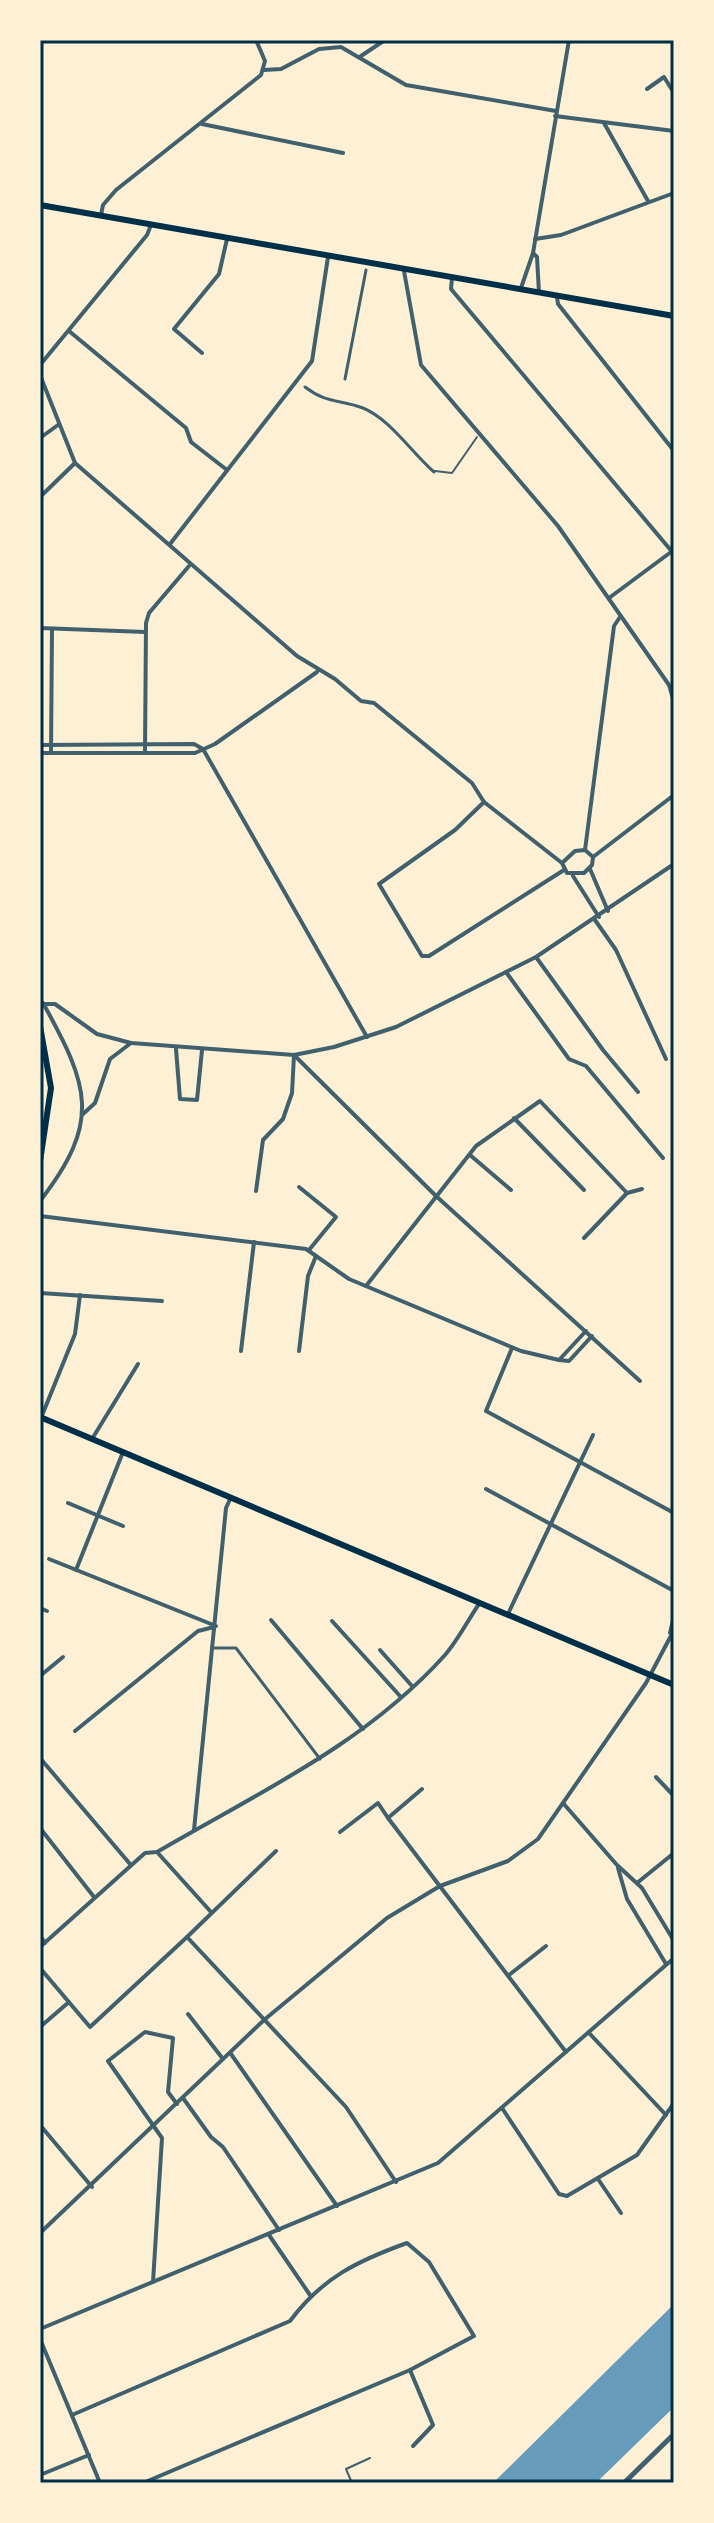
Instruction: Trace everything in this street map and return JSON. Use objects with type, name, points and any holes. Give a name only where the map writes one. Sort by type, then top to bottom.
[{"type":"main road","points":[[40,205],[674,316]]},
{"type":"main road","points":[[40,1026],[51,1088],[46,1141],[40,1161]]},
{"type":"main road","points":[[41,1417],[674,1685]]},
{"type":"street","points":[[101,215],[103,205],[116,190],[254,82],[264,70],[263,51],[256,40]]},
{"type":"street","points":[[361,56],[385,40]]},
{"type":"street","points":[[520,290],[533,253],[569,40]]},
{"type":"street","points":[[264,70],[281,69],[330,47],[346,49],[406,85],[604,123],[674,131]]},
{"type":"street","points":[[647,89],[664,77],[674,93]]},
{"type":"street","points":[[604,123],[649,202]]},
{"type":"street","points":[[202,124],[343,153]]},
{"type":"street","points":[[535,239],[561,235],[674,193]]},
{"type":"street","points":[[40,365],[147,235],[151,225]]},
{"type":"street","points":[[202,353],[174,329],[219,274],[227,239]]},
{"type":"street","points":[[533,253],[537,257],[539,293]]},
{"type":"street","points":[[170,544],[227,470],[302,384],[312,361],[328,257]]},
{"type":"street","points":[[345,379],[366,270]]},
{"type":"street","points":[[404,271],[421,365],[543,507],[669,685],[674,702]]},
{"type":"street","points":[[452,278],[451,289],[673,552],[609,598]]},
{"type":"street","points":[[526,278],[529,291]]},
{"type":"street","points":[[557,297],[558,304],[674,451]]},
{"type":"street","points":[[69,331],[186,428],[191,442],[227,470]]},
{"type":"street","points":[[40,375],[75,463],[170,544],[189,566],[317,672],[335,679],[361,701],[380,708],[472,783],[484,802],[562,863],[564,870],[573,876],[616,950],[666,1059]]},
{"type":"street","points":[[302,384],[322,400],[363,408],[434,472]]},
{"type":"street","points":[[40,438],[58,425]]},
{"type":"street","points":[[40,497],[75,463]]},
{"type":"street","points":[[145,753],[145,632],[149,613],[189,566]]},
{"type":"street","points":[[585,850],[614,626],[621,616]]},
{"type":"street","points":[[40,628],[145,632]]},
{"type":"street","points":[[51,753],[52,629]]},
{"type":"street","points":[[40,753],[195,753],[317,672]]},
{"type":"street","points":[[40,745],[194,744],[203,749],[367,1037]]},
{"type":"street","points":[[608,911],[598,895],[590,869],[593,857],[674,795]]},
{"type":"street","points":[[484,802],[455,830],[379,884],[422,956],[429,956],[564,870]]},
{"type":"street","points":[[585,850],[593,857]]},
{"type":"street","points":[[562,863],[570,854],[585,850]]},
{"type":"street","points":[[41,1003],[55,1004],[97,1034],[131,1043],[176,1049],[294,1055],[396,1027],[536,957],[674,864]]},
{"type":"street","points":[[573,876],[590,869]]},
{"type":"street","points":[[536,957],[603,1050],[638,1092]]},
{"type":"street","points":[[506,972],[569,1059],[586,1066],[663,1158]]},
{"type":"street","points":[[40,1201],[72,1154],[83,1114],[80,1081],[72,1058],[41,1003]]},
{"type":"street","points":[[83,1114],[95,1103],[110,1059],[131,1043]]},
{"type":"street","points":[[176,1049],[180,1099],[197,1100],[202,1050]]},
{"type":"street","points":[[256,1191],[263,1140],[283,1119],[292,1093],[294,1055]]},
{"type":"street","points":[[294,1055],[436,1196],[640,1381]]},
{"type":"street","points":[[366,1286],[482,1141],[540,1101],[627,1193]]},
{"type":"street","points":[[514,1118],[584,1190]]},
{"type":"street","points":[[470,1155],[511,1190]]},
{"type":"street","points":[[299,1187],[336,1217],[309,1250]]},
{"type":"street","points":[[584,1238],[627,1193],[642,1189]]},
{"type":"street","points":[[40,1216],[309,1250],[339,1274],[366,1286],[513,1348],[559,1360],[569,1361],[592,1336]]},
{"type":"street","points":[[241,1351],[254,1242]]},
{"type":"street","points":[[299,1351],[308,1276],[316,1256]]},
{"type":"street","points":[[40,1293],[162,1301]]},
{"type":"street","points":[[41,1417],[75,1334],[80,1295]]},
{"type":"street","points":[[559,1360],[586,1331]]},
{"type":"street","points":[[513,1348],[486,1411],[674,1513]]},
{"type":"street","points":[[92,1439],[138,1364]]},
{"type":"street","points":[[508,1614],[593,1435]]},
{"type":"street","points":[[76,1570],[123,1452]]},
{"type":"street","points":[[486,1489],[549,1526],[674,1591]]},
{"type":"street","points":[[194,1830],[215,1648],[226,1508],[231,1497]]},
{"type":"street","points":[[68,1503],[123,1526]]},
{"type":"street","points":[[49,1559],[216,1626]]},
{"type":"street","points":[[40,1947],[145,1853],[157,1852],[321,1759],[363,1729],[446,1653],[480,1602]]},
{"type":"street","points":[[40,1608],[47,1611]]},
{"type":"street","points":[[40,2233],[92,2187],[154,2123],[264,2020],[387,1918],[440,1886],[524,1851],[563,1803],[651,1675],[674,1616]]},
{"type":"street","points":[[271,1620],[363,1729]]},
{"type":"street","points":[[332,1621],[400,1696]]},
{"type":"street","points":[[75,1731],[198,1631],[216,1626]]},
{"type":"street","points":[[669,1635],[674,1630]]},
{"type":"street","points":[[215,1648],[236,1648],[301,1730],[298,1734],[321,1759]]},
{"type":"street","points":[[380,1650],[412,1686]]},
{"type":"street","points":[[40,1676],[63,1657]]},
{"type":"street","points":[[40,1758],[130,1864]]},
{"type":"street","points":[[656,1777],[674,1796]]},
{"type":"street","points":[[388,1818],[422,1789]]},
{"type":"street","points":[[340,1832],[378,1803],[566,2052]]},
{"type":"street","points":[[563,1803],[617,1865],[637,1883],[674,1941]]},
{"type":"street","points":[[40,1828],[94,1897]]},
{"type":"street","points":[[40,1968],[90,2027],[276,1851]]},
{"type":"street","points":[[157,1852],[211,1912]]},
{"type":"street","points":[[637,1883],[674,1853]]},
{"type":"street","points":[[617,1865],[627,1899],[666,1964]]},
{"type":"street","points":[[40,1936],[45,1943]]},
{"type":"street","points":[[187,1937],[346,2107],[396,2182]]},
{"type":"street","points":[[509,1975],[546,1946]]},
{"type":"street","points":[[40,2329],[396,2182],[454,2151],[674,1958]]},
{"type":"street","points":[[40,2027],[69,2002]]},
{"type":"street","points":[[188,2014],[223,2059]]},
{"type":"street","points":[[153,2282],[162,2138],[108,2061],[145,2032],[173,2038],[168,2092],[177,2104]]},
{"type":"street","points":[[589,2033],[666,2115]]},
{"type":"street","points":[[230,2053],[337,2206]]},
{"type":"street","points":[[183,2098],[211,2137],[223,2147],[279,2230]]},
{"type":"street","points":[[502,2108],[559,2194],[567,2196],[637,2155],[674,2103]]},
{"type":"street","points":[[40,2125],[92,2187]]},
{"type":"street","points":[[598,2179],[621,2213]]},
{"type":"street","points":[[269,2235],[310,2295]]},
{"type":"street","points":[[72,2415],[290,2321],[310,2295],[358,2261],[407,2243],[429,2262],[474,2336],[410,2370],[143,2483]]},
{"type":"street","points":[[40,2339],[100,2483]]},
{"type":"street","points":[[410,2370],[433,2425],[413,2446]]},
{"type":"street","points":[[624,2483],[674,2434]]},
{"type":"street","points":[[40,2475],[89,2455]]},
{"type":"lane","points":[[434,472],[444,469],[452,473],[477,437]]},
{"type":"lane","points":[[352,2483],[346,2469],[370,2458]]},
{"type":"water","points":[[674,2304],[674,2407],[596,2483],[493,2483]]}]
